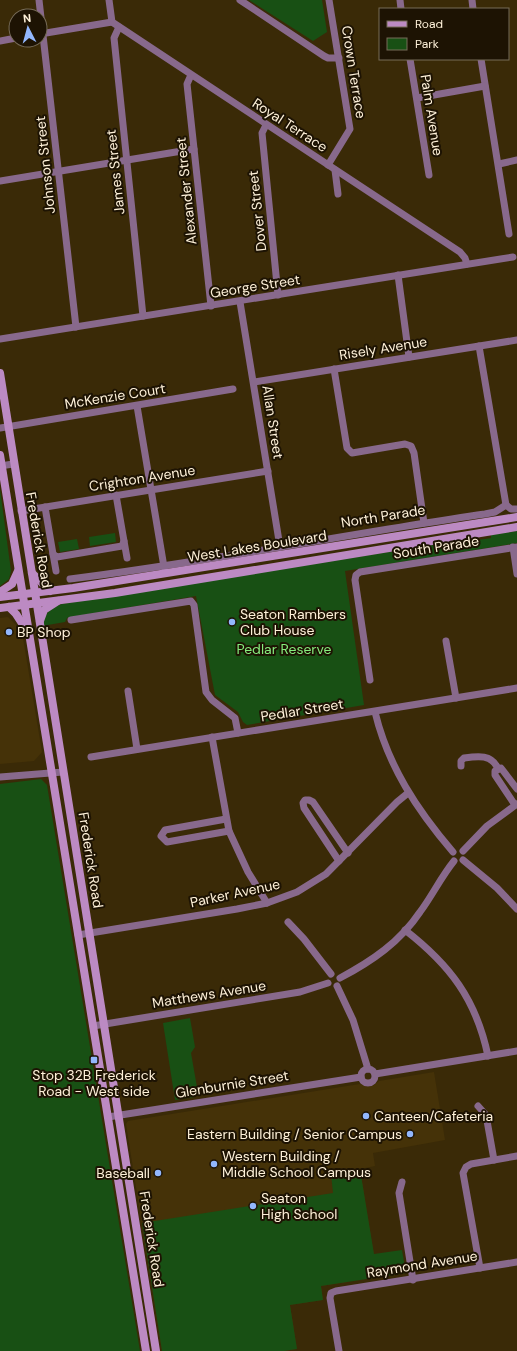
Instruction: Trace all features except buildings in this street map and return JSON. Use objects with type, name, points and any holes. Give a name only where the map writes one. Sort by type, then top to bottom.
[{"type":"main road","name":"Frederick Road","points":[[0,373],[4,427],[14,464],[37,603],[156,1351]]},
{"type":"main road","name":"Frederick Road","points":[[0,455],[146,1351]]},
{"type":"main road","name":"West Lakes Boulevard","points":[[0,597],[73,588],[517,517]]},
{"type":"main road","name":"West Lakes Boulevard","points":[[4,607],[130,590],[517,528]]},
{"type":"main road","points":[[0,592],[12,584],[18,571]]},
{"type":"main road","points":[[31,572],[50,591]]},
{"type":"main road","points":[[40,622],[44,610],[60,599]]},
{"type":"main road","points":[[4,607],[16,614],[29,634]]},
{"type":"street","points":[[48,33],[112,22],[109,0]]},
{"type":"street","points":[[240,0],[324,56],[328,58],[339,58]]},
{"type":"street","name":"Crown Terrace","points":[[328,165],[350,130],[330,0]]},
{"type":"street","name":"Royal Terrace","points":[[112,22],[460,252],[465,258],[467,264]]},
{"type":"street","name":"James Street","points":[[119,27],[114,38],[143,316]]},
{"type":"street","name":"Johnson Street","points":[[43,48],[59,171],[76,327]]},
{"type":"street","name":"Palm Avenue","points":[[410,60],[429,175]]},
{"type":"street","points":[[481,60],[509,234]]},
{"type":"street","name":"Alexander Street","points":[[192,75],[187,84],[211,306]]},
{"type":"street","points":[[417,98],[485,86]]},
{"type":"street","name":"Dover Street","points":[[266,125],[262,133],[278,296]]},
{"type":"street","points":[[0,181],[194,149]]},
{"type":"street","points":[[498,164],[517,160]]},
{"type":"street","points":[[335,170],[338,194]]},
{"type":"street","name":"George Street","points":[[0,339],[278,296],[513,257]]},
{"type":"street","points":[[398,275],[409,357]]},
{"type":"street","name":"Allan Street","points":[[240,302],[280,547]]},
{"type":"street","name":"Risely Avenue","points":[[254,382],[517,340]]},
{"type":"street","points":[[479,346],[506,505],[511,509],[517,509]]},
{"type":"street","points":[[334,369],[347,448],[352,453],[405,444],[411,446],[414,453],[424,523]]},
{"type":"street","name":"McKenzie Court","points":[[4,427],[233,389]]},
{"type":"street","points":[[137,406],[164,567]]},
{"type":"street","points":[[1,466],[14,464]]},
{"type":"street","name":"Crighton Avenue","points":[[21,510],[268,471]]},
{"type":"street","points":[[116,495],[128,558]]},
{"type":"street","name":"North Parade","points":[[70,579],[164,567],[495,512],[506,505]]},
{"type":"street","points":[[45,507],[56,570]]},
{"type":"street","points":[[53,554],[57,557],[122,546],[124,541]]},
{"type":"street","points":[[515,547],[517,574]]},
{"type":"street","name":"South Parade","points":[[370,680],[355,580],[356,576],[360,572],[515,547]]},
{"type":"street","points":[[73,588],[84,577]]},
{"type":"street","points":[[71,620],[191,601],[194,606],[206,692],[212,700],[236,718],[238,733]]},
{"type":"street","points":[[446,641],[456,698]]},
{"type":"street","name":"Pedlar Street","points":[[91,757],[517,688]]},
{"type":"street","points":[[128,691],[136,749]]},
{"type":"street","points":[[375,712],[381,735],[392,764],[408,793],[432,829],[453,852]]},
{"type":"street","points":[[212,737],[229,831],[248,872],[267,903]]},
{"type":"street","points":[[461,766],[461,761],[464,758],[491,758],[495,761],[498,769],[495,775],[516,804],[487,826],[463,851]]},
{"type":"street","points":[[498,769],[504,770],[517,790]]},
{"type":"street","points":[[0,777],[63,772]]},
{"type":"street","name":"Parker Avenue","points":[[78,935],[267,903],[297,892],[313,883],[348,853],[397,802],[408,793]]},
{"type":"street","points":[[339,861],[304,808],[303,803],[305,800],[313,802],[348,853]]},
{"type":"street","points":[[226,820],[165,830],[161,836],[167,842],[229,831]]},
{"type":"street","points":[[454,861],[451,857],[453,852],[458,849],[463,851]]},
{"type":"street","points":[[463,851],[465,854],[463,860]]},
{"type":"street","points":[[454,861],[459,862],[463,860]]},
{"type":"street","points":[[463,860],[497,888],[517,909]]},
{"type":"street","points":[[340,978],[382,953],[405,930],[420,914],[454,861]]},
{"type":"street","points":[[288,922],[304,939],[331,974]]},
{"type":"street","points":[[405,930],[442,961],[457,979],[474,1009],[484,1035],[488,1056]]},
{"type":"street","points":[[331,974],[337,974],[340,978],[341,982],[337,986],[332,987],[328,983],[327,979],[331,974]]},
{"type":"street","name":"Matthews Avenue","points":[[93,1026],[300,992],[328,983]]},
{"type":"street","points":[[337,986],[353,1020],[368,1069],[372,1070],[375,1074]]},
{"type":"street","points":[[375,1074],[517,1051]]},
{"type":"street","points":[[368,1069],[362,1072],[362,1077],[365,1082],[369,1082],[374,1078],[375,1074]]},
{"type":"street","name":"Glenburnie Street","points":[[108,1117],[362,1077]]},
{"type":"street","points":[[478,1106],[486,1115],[494,1160]]},
{"type":"street","points":[[480,1268],[463,1173],[466,1167],[471,1164],[517,1156]]},
{"type":"street","points":[[402,1182],[399,1192],[412,1280]]},
{"type":"street","name":"Raymond Avenue","points":[[339,1351],[330,1298],[331,1293],[517,1262]]},
{"type":"shaded area","points":[[8,617],[18,627],[23,638],[42,752],[34,761],[0,764],[0,618]]},
{"type":"shaded area","name":"Seaton High School","points":[[434,1072],[445,1140],[373,1153],[375,1166],[360,1169],[374,1255],[348,1282],[321,1286],[323,1300],[290,1305],[297,1349],[284,1351],[162,1351],[126,1124],[128,1121],[360,1084],[369,1087],[379,1081]]},
{"type":"green space","points":[[249,0],[322,0],[327,32],[313,41]]},
{"type":"green space","points":[[0,489],[11,571],[9,579],[0,586]]},
{"type":"green space","name":"Pedlar Reserve","points":[[517,531],[517,543],[345,571],[364,705],[247,725],[243,722],[238,712],[215,695],[196,596],[71,617],[67,618],[65,622],[42,626],[48,612],[54,607],[62,604],[477,538],[478,540],[491,538],[491,535]]},
{"type":"green space","points":[[115,533],[116,542],[90,546],[89,537]]},
{"type":"green space","points":[[77,539],[79,549],[60,552],[58,542]]},
{"type":"green space","points":[[41,779],[47,785],[140,1351],[0,1351],[0,784]]},
{"type":"green space","points":[[190,1018],[195,1047],[191,1053],[198,1093],[195,1097],[175,1100],[163,1023]]},
{"type":"green space","points":[[360,1169],[374,1254],[402,1250],[406,1273],[321,1286],[323,1300],[290,1305],[297,1349],[284,1351],[162,1351],[142,1223],[333,1193],[331,1174]]},
{"type":"place","name":"Seaton Rambers Club House","points":[[232,622]]},
{"type":"place","name":"BP Shop","points":[[9,632]]},
{"type":"place","name":"Stop 32B Frederick Road - West side","points":[[94,1060]]},
{"type":"place","name":"Canteen/Cafeteria","points":[[366,1116]]},
{"type":"place","name":"Eastern Building / Senior Campus","points":[[410,1134]]},
{"type":"place","name":"Western Building / Middle School Campus","points":[[214,1164]]},
{"type":"place","name":"Baseball","points":[[158,1173]]},
{"type":"place","name":"Seaton High School","points":[[253,1206]]}]
